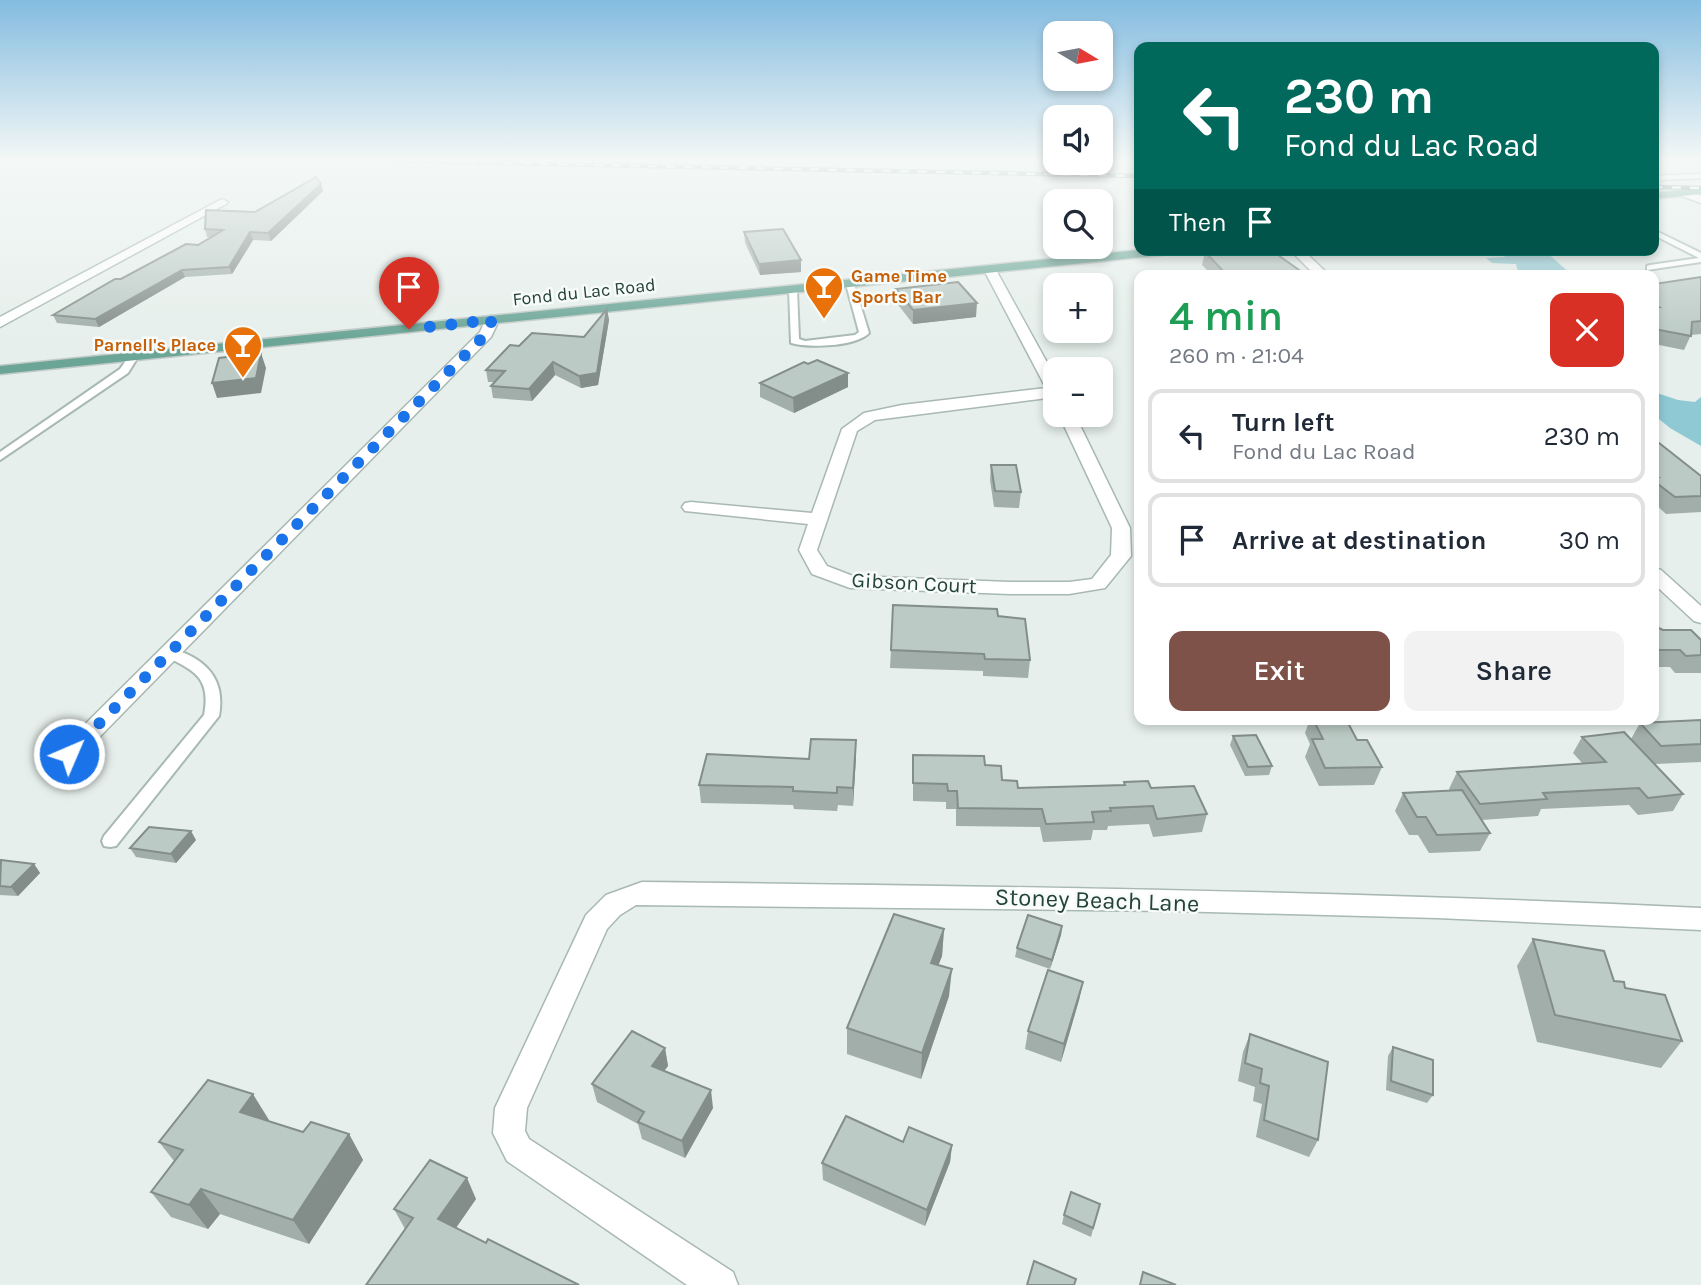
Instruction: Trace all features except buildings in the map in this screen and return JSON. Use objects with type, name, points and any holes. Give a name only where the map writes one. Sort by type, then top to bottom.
[{"type":"main road","name":"Fond du Lac Road","points":[[0,370],[1134,254]]},
{"type":"street","points":[[0,323],[187,221]]},
{"type":"street","points":[[1302,256],[1318,270]]},
{"type":"street","name":"Gibson Court","points":[[990,270],[1043,369]]},
{"type":"street","points":[[69,754],[470,352],[486,334],[492,320]]},
{"type":"street","name":"Gibson Court","points":[[1043,392],[870,416],[850,429],[807,550],[819,570],[850,582],[1022,588],[1069,588],[1098,584],[1122,556],[1121,528],[1073,427]]},
{"type":"street","points":[[691,507],[817,519]]},
{"type":"street","points":[[1659,579],[1701,617]]},
{"type":"street","name":"Stoney Beach Lane","points":[[720,1285],[518,1150],[509,1133],[511,1108],[596,923],[605,910],[622,898],[642,893],[981,897],[1584,912],[1701,919]]},
{"type":"lane","points":[[1659,235],[1701,258]]},
{"type":"lane","points":[[1650,268],[1701,258]]},
{"type":"lane","points":[[793,290],[794,341],[805,344],[858,338],[864,333],[850,284]]},
{"type":"lane","points":[[0,457],[124,371],[133,357]]},
{"type":"lane","points":[[110,841],[211,716],[216,699],[212,683],[200,667],[170,653]]},
{"type":"water","points":[[1551,256],[1566,270],[1518,270],[1516,264],[1492,263],[1486,258]]},
{"type":"water","points":[[1659,394],[1695,402],[1701,397],[1701,446],[1659,419]]},
{"type":"place","name":"Game Time Sports Bar","points":[[824,320]]},
{"type":"place","name":"Parnell's Place","points":[[243,379]]},
{"type":"route","points":[[69,754],[418,406],[486,334],[492,320],[409,329]]}]
